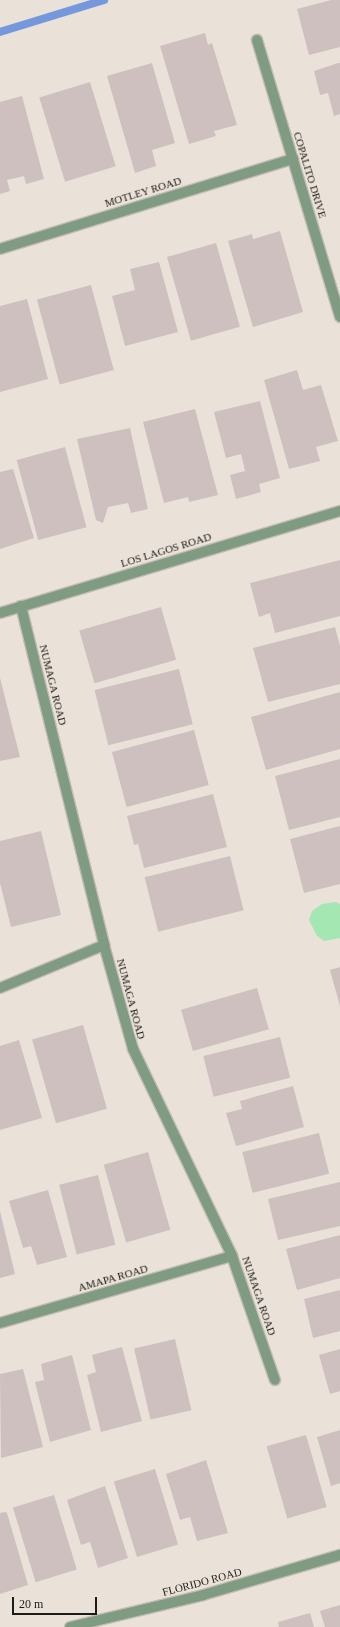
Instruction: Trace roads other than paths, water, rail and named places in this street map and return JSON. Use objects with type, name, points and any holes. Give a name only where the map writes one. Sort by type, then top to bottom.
[{"type":"street","name":"COPALITO DRIVE","points":[[258,40],[340,318]]},
{"type":"street","name":"MOTLEY ROAD","points":[[0,249],[293,159]]},
{"type":"street","name":"LOS LAGOS ROAD","points":[[0,613],[340,511]]},
{"type":"street","name":"NUMAGA ROAD","points":[[21,606],[104,945],[133,1050],[232,1256],[276,1380]]},
{"type":"street","points":[[0,988],[104,945]]},
{"type":"street","name":"AMAPA ROAD","points":[[0,1323],[232,1256]]},
{"type":"street","name":"FLORIDO ROAD","points":[[70,1627],[203,1595],[340,1555]]},
{"type":"waterway","points":[[0,32],[104,0]]}]
